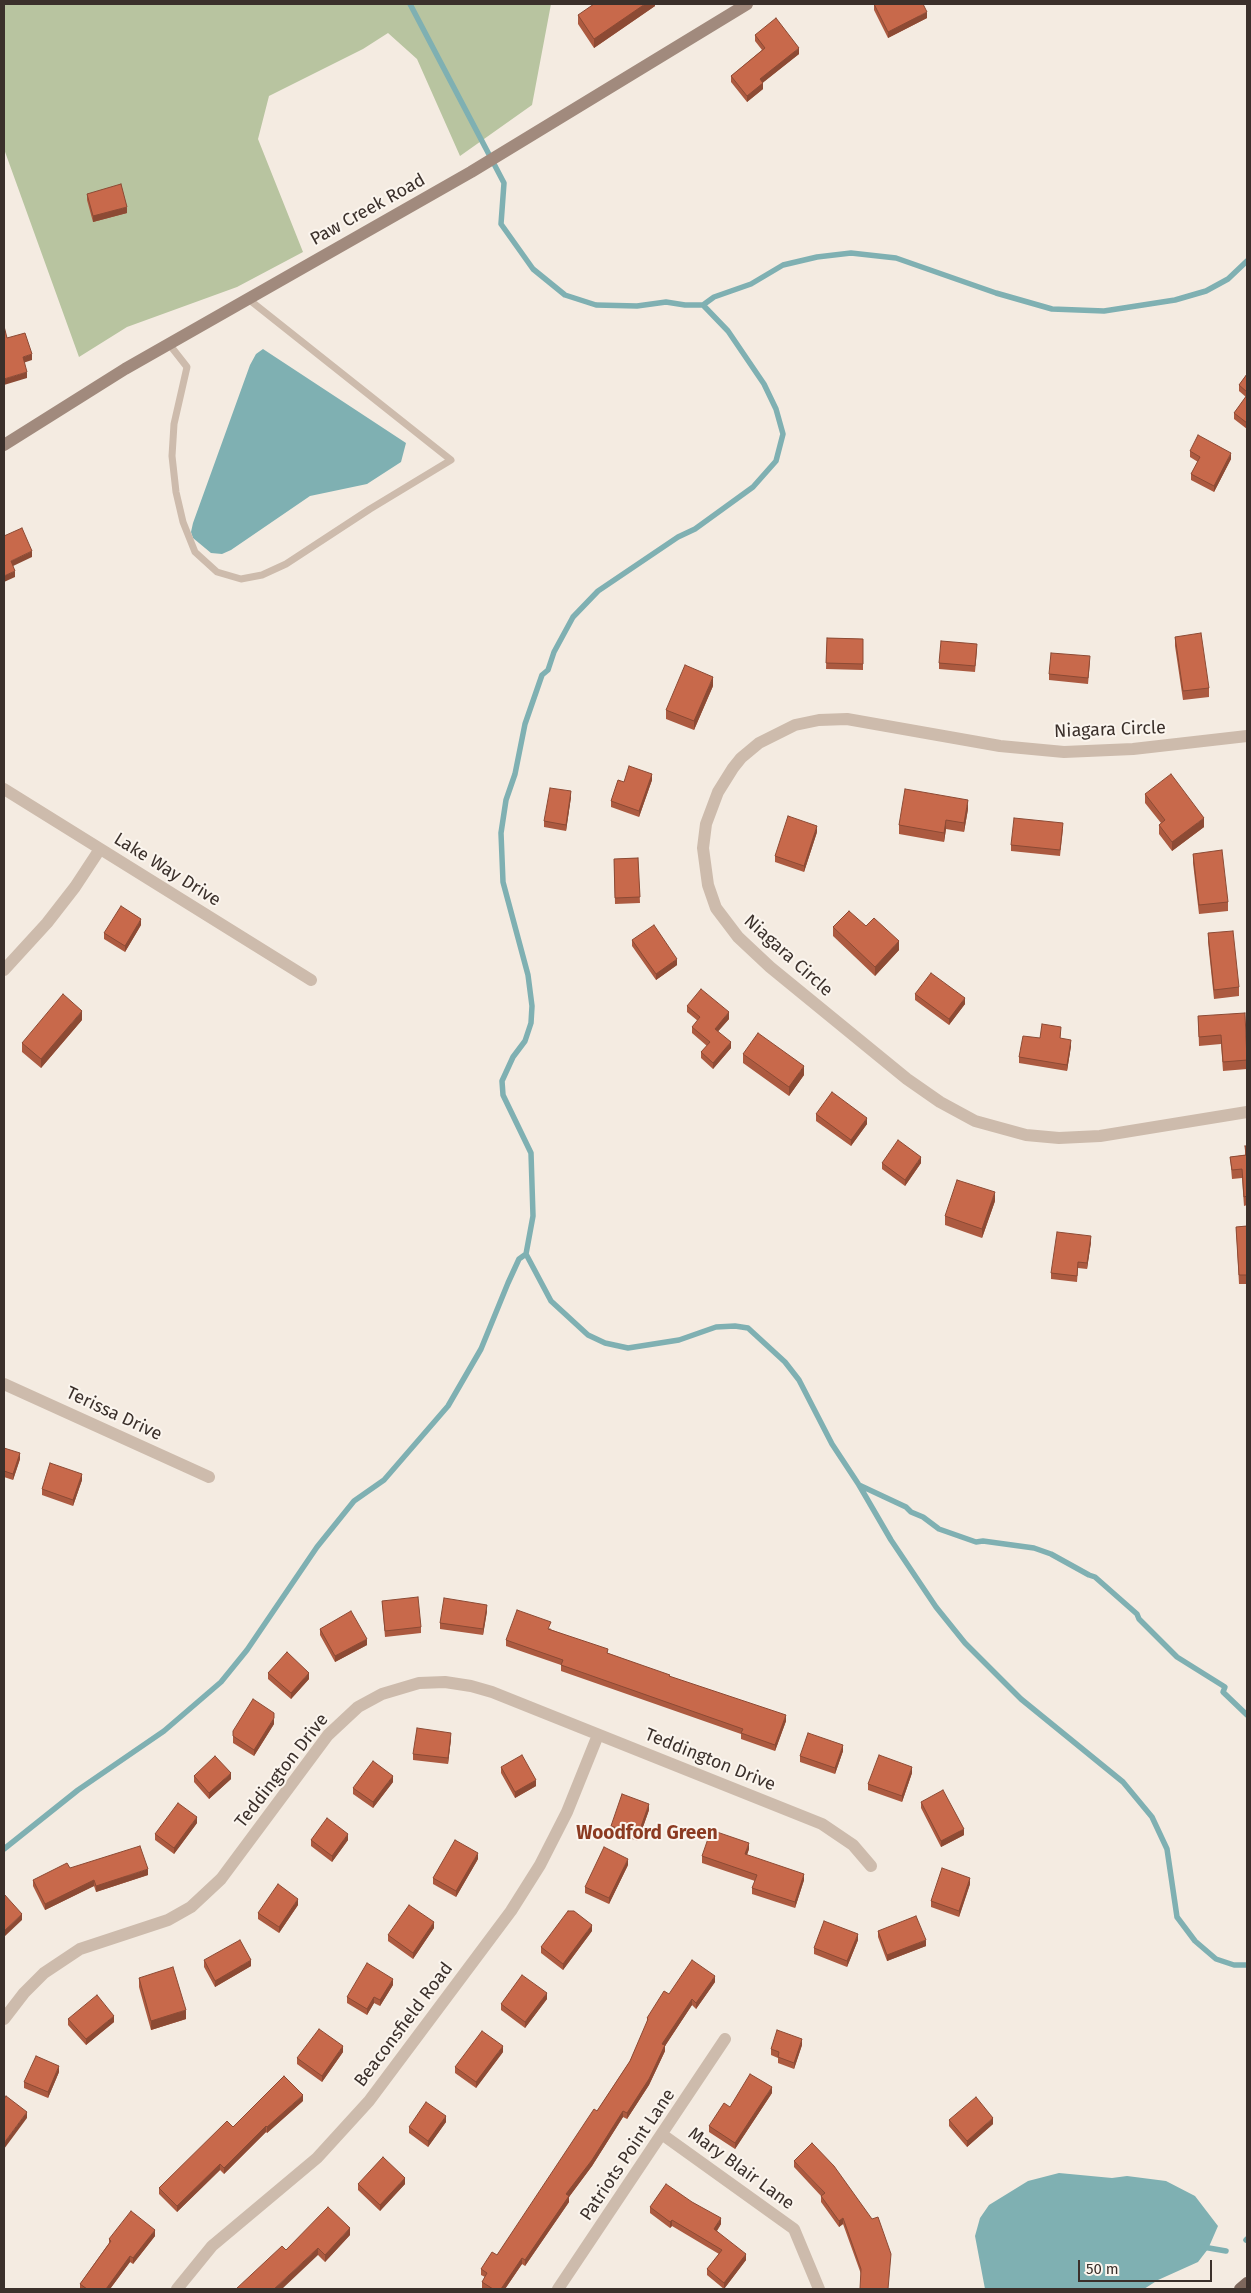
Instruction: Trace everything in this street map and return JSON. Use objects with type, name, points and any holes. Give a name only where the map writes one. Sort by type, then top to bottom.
[{"type":"main road","points":[[1240,2289],[1247,2283]]},
{"type":"street","name":"Paw Creek Road","points":[[4,445],[247,298],[471,172],[747,4]]},
{"type":"street","name":"Niagara Circle","points":[[1247,736],[1141,748],[1064,752],[1000,746],[847,719],[819,720],[795,725],[759,743],[741,758],[733,768],[715,800],[706,824],[703,848],[708,885],[716,908],[738,937],[770,967],[907,1079],[940,1102],[975,1121],[1026,1135],[1059,1138],[1100,1136],[1247,1112]]},
{"type":"street","name":"Lake Way Drive","points":[[4,789],[311,980]]},
{"type":"street","points":[[4,970],[64,902],[100,849]]},
{"type":"street","name":"Terissa Drive","points":[[4,1384],[209,1477]]},
{"type":"street","name":"Teddington Drive","points":[[4,2019],[24,1993],[44,1973],[80,1949],[168,1920],[191,1908],[221,1879],[328,1735],[358,1707],[382,1694],[419,1683],[445,1682],[492,1692],[822,1824],[853,1845],[871,1866]]},
{"type":"street","name":"Beaconsfield Road","points":[[177,2289],[212,2246],[317,2158],[369,2101],[511,1911],[540,1865],[567,1812],[598,1735]]},
{"type":"street","name":"Patriots Point Lane","points":[[558,2289],[663,2135],[725,2039]]},
{"type":"street","name":"Mary Blair Lane","points":[[663,2135],[794,2229],[819,2289]]},
{"type":"lane","points":[[169,344],[187,367],[174,424],[172,456],[176,492],[195,552],[217,572],[241,579],[262,575],[286,564],[451,460],[247,298]]},
{"type":"green space","points":[[4,4],[551,4],[532,105],[460,156],[417,59],[388,33],[363,49],[269,96],[258,139],[303,252],[237,287],[127,327],[79,357],[4,149]]},
{"type":"water","points":[[263,349],[406,443],[401,462],[367,484],[310,496],[231,550],[222,554],[211,553],[193,538],[191,532],[193,523],[250,365],[256,354]]},
{"type":"water","points":[[1059,2173],[1112,2178],[1127,2176],[1166,2181],[1195,2196],[1218,2226],[1208,2249],[1198,2262],[1158,2280],[1144,2289],[985,2289],[975,2236],[980,2218],[989,2205],[1028,2181]]},
{"type":"building","points":[[594,4],[645,4],[594,39],[578,15]]},
{"type":"building","points":[[874,4],[923,4],[927,12],[888,32]]},
{"type":"building","points":[[776,18],[799,48],[760,79],[763,83],[747,96],[731,76],[765,48],[755,35]]},
{"type":"building","points":[[121,184],[127,207],[93,216],[87,194]]},
{"type":"building","points":[[4,326],[7,338],[25,333],[32,354],[23,357],[27,372],[4,379]]},
{"type":"building","points":[[1247,374],[1247,392],[1239,385]]},
{"type":"building","points":[[1247,395],[1247,423],[1234,413]]},
{"type":"building","points":[[1198,435],[1231,453],[1214,486],[1191,474],[1200,457],[1190,451]]},
{"type":"building","points":[[22,528],[32,551],[11,561],[15,571],[4,576],[4,536]]},
{"type":"building","points":[[1201,633],[1209,688],[1183,691],[1175,637]]},
{"type":"building","points":[[827,638],[863,639],[863,664],[826,663]]},
{"type":"building","points":[[941,641],[977,644],[975,666],[939,663]]},
{"type":"building","points":[[1051,653],[1090,656],[1088,678],[1049,674]]},
{"type":"building","points":[[685,665],[713,677],[694,721],[666,710]]},
{"type":"building","points":[[629,766],[652,774],[639,811],[611,801],[618,780],[624,782]]},
{"type":"building","points":[[1171,774],[1204,818],[1172,842],[1159,825],[1165,820],[1145,794]]},
{"type":"building","points":[[550,788],[571,791],[566,825],[544,821]]},
{"type":"building","points":[[905,789],[968,800],[964,823],[946,820],[944,833],[899,825]]},
{"type":"building","points":[[788,816],[817,826],[804,866],[775,856]]},
{"type":"building","points":[[1014,818],[1063,823],[1060,850],[1011,845]]},
{"type":"building","points":[[1222,850],[1228,902],[1199,905],[1193,854]]},
{"type":"building","points":[[638,858],[640,897],[615,898],[614,859]]},
{"type":"building","points":[[121,906],[141,919],[125,946],[104,933]]},
{"type":"building","points":[[849,911],[866,926],[874,918],[899,941],[875,967],[833,927]]},
{"type":"building","points":[[654,925],[677,959],[656,974],[632,940]]},
{"type":"building","points":[[1233,931],[1239,987],[1214,990],[1208,933]]},
{"type":"building","points":[[931,973],[965,998],[949,1019],[915,994]]},
{"type":"building","points":[[701,989],[729,1012],[715,1029],[731,1042],[713,1063],[701,1052],[710,1042],[692,1027],[700,1017],[687,1006]]},
{"type":"building","points":[[63,994],[82,1011],[41,1059],[22,1043]]},
{"type":"building","points":[[1245,1013],[1247,1060],[1223,1062],[1221,1035],[1199,1037],[1198,1016]]},
{"type":"building","points":[[1042,1024],[1061,1027],[1060,1038],[1071,1040],[1067,1065],[1019,1057],[1023,1036],[1040,1038]]},
{"type":"building","points":[[758,1033],[804,1066],[789,1087],[743,1054]]},
{"type":"building","points":[[832,1092],[867,1118],[851,1140],[816,1114]]},
{"type":"building","points":[[898,1140],[921,1157],[905,1180],[882,1163]]},
{"type":"building","points":[[1245,1146],[1247,1146],[1247,1196],[1244,1197],[1242,1169],[1232,1170],[1230,1157],[1246,1155]]},
{"type":"building","points":[[957,1180],[995,1192],[982,1229],[945,1216]]},
{"type":"building","points":[[1247,1226],[1247,1275],[1239,1275],[1236,1227]]},
{"type":"building","points":[[1057,1232],[1091,1236],[1087,1263],[1078,1262],[1077,1276],[1051,1273]]},
{"type":"building","points":[[4,1448],[20,1453],[13,1474],[4,1471]]},
{"type":"building","points":[[50,1463],[82,1474],[73,1500],[42,1489]]},
{"type":"building","points":[[418,1597],[421,1627],[385,1631],[382,1601]]},
{"type":"building","points":[[444,1598],[487,1605],[483,1629],[440,1623]]},
{"type":"building","points":[[517,1610],[551,1622],[548,1629],[608,1649],[607,1653],[786,1715],[775,1745],[741,1733],[743,1729],[561,1665],[563,1660],[506,1640]]},
{"type":"building","points":[[351,1611],[367,1639],[335,1656],[320,1629]]},
{"type":"building","points":[[287,1652],[309,1673],[291,1693],[268,1673]]},
{"type":"building","points":[[253,1699],[274,1713],[274,1718],[254,1750],[233,1736],[233,1731]]},
{"type":"building","points":[[417,1728],[451,1733],[448,1758],[413,1754]]},
{"type":"building","points":[[808,1733],[843,1745],[835,1768],[800,1756]]},
{"type":"building","points":[[522,1755],[536,1780],[515,1792],[501,1767]]},
{"type":"building","points":[[879,1755],[912,1767],[902,1796],[868,1784]]},
{"type":"building","points":[[215,1756],[231,1773],[209,1793],[194,1776]]},
{"type":"building","points":[[373,1761],[393,1776],[373,1802],[353,1788]]},
{"type":"building","points":[[943,1790],[964,1829],[941,1841],[921,1802]]},
{"type":"building","points":[[622,1794],[649,1804],[638,1835],[611,1826]]},
{"type":"building","points":[[178,1803],[197,1817],[174,1848],[155,1834]]},
{"type":"building","points":[[327,1818],[348,1834],[332,1856],[311,1840]]},
{"type":"building","points":[[711,1830],[749,1843],[745,1854],[804,1874],[795,1902],[752,1888],[757,1875],[702,1856]]},
{"type":"building","points":[[455,1840],[478,1853],[456,1891],[433,1878]]},
{"type":"building","points":[[140,1846],[148,1869],[96,1886],[94,1880],[45,1904],[33,1880],[67,1863],[70,1868]]},
{"type":"building","points":[[604,1847],[628,1859],[609,1898],[585,1887]]},
{"type":"building","points":[[942,1868],[970,1878],[959,1911],[931,1901]]},
{"type":"building","points":[[278,1884],[298,1899],[279,1927],[258,1913]]},
{"type":"building","points":[[4,1894],[22,1914],[4,1931]]},
{"type":"building","points":[[409,1905],[434,1922],[413,1953],[388,1935]]},
{"type":"building","points":[[568,1911],[574,1911],[592,1925],[563,1964],[541,1947]]},
{"type":"building","points":[[916,1916],[926,1940],[887,1955],[878,1931]]},
{"type":"building","points":[[824,1921],[858,1934],[847,1961],[814,1948]]},
{"type":"building","points":[[240,1940],[251,1960],[215,1981],[204,1960]]},
{"type":"building","points":[[692,1960],[715,1976],[696,2003],[692,1999],[662,2044],[665,2045],[649,2079],[627,2113],[623,2111],[592,2160],[566,2194],[569,2196],[525,2260],[522,2258],[501,2289],[493,2289],[482,2282],[487,2273],[481,2269],[492,2252],[497,2255],[594,2109],[597,2111],[630,2061],[647,2018],[664,1991],[669,1994]]},
{"type":"building","points":[[367,1963],[393,1979],[380,2000],[374,1997],[367,2009],[347,1997]]},
{"type":"building","points":[[173,1967],[186,2010],[151,2021],[139,1978]]},
{"type":"building","points":[[522,1975],[547,1993],[525,2022],[501,2004]]},
{"type":"building","points":[[97,1995],[114,2016],[86,2039],[68,2019]]},
{"type":"building","points":[[319,2029],[343,2046],[322,2076],[297,2058]]},
{"type":"building","points":[[777,2030],[802,2039],[794,2063],[778,2057],[779,2052],[771,2049]]},
{"type":"building","points":[[482,2031],[503,2046],[476,2082],[455,2067]]},
{"type":"building","points":[[36,2056],[59,2066],[48,2092],[24,2082]]},
{"type":"building","points":[[750,2074],[772,2087],[735,2143],[709,2126],[724,2103],[730,2107]]},
{"type":"building","points":[[284,2076],[303,2095],[266,2126],[224,2168],[220,2164],[177,2206],[159,2188],[227,2121],[233,2127]]},
{"type":"building","points":[[6,2096],[27,2112],[4,2143],[4,2099]]},
{"type":"building","points":[[976,2097],[993,2118],[967,2141],[949,2120]]},
{"type":"building","points":[[426,2102],[446,2116],[428,2141],[409,2127]]},
{"type":"building","points":[[812,2143],[834,2166],[872,2219],[878,2217],[891,2254],[888,2289],[860,2289],[861,2269],[843,2218],[839,2221],[821,2196],[825,2193],[794,2161]]},
{"type":"building","points":[[383,2157],[405,2178],[380,2205],[358,2184]]},
{"type":"building","points":[[666,2184],[692,2202],[721,2218],[714,2229],[746,2254],[724,2283],[707,2269],[722,2250],[672,2220],[670,2222],[650,2207]]},
{"type":"building","points":[[328,2207],[350,2228],[325,2255],[318,2248],[274,2289],[236,2289],[282,2246],[286,2250]]},
{"type":"building","points":[[131,2211],[155,2230],[133,2258],[130,2256],[106,2289],[87,2289],[80,2284],[111,2241],[109,2239]]},
{"type":"waterway","points":[[410,4],[504,183],[501,224],[533,269],[565,295],[596,305],[637,306],[666,302],[703,305],[714,297],[751,284],[783,265],[817,257],[851,253],[896,258],[996,293],[1052,309],[1104,311],[1175,300],[1206,291],[1228,279],[1247,261]]},
{"type":"waterway","points":[[703,305],[728,331],[764,384],[776,409],[783,434],[776,461],[753,487],[695,529],[678,537],[598,591],[573,617],[554,652],[548,670],[542,675],[525,724],[515,774],[506,800],[501,833],[503,882],[528,975],[532,1006],[531,1023],[525,1041],[513,1057],[502,1081],[503,1095],[531,1153],[533,1216],[526,1254],[551,1301],[588,1335],[605,1343],[628,1348],[679,1340],[716,1327],[735,1326],[748,1328],[785,1362],[799,1380],[832,1444],[859,1485],[891,1540],[936,1607],[965,1643],[1021,1699],[1123,1782],[1152,1817],[1167,1849],[1177,1917],[1195,1941],[1216,1959],[1234,1965],[1247,1965]]},
{"type":"waterway","points":[[4,1849],[78,1790],[164,1731],[221,1682],[247,1650],[317,1547],[354,1501],[384,1480],[448,1406],[481,1349],[519,1259],[526,1254]]},
{"type":"waterway","points":[[859,1485],[906,1507],[939,1529],[976,1542],[983,1541],[1034,1548],[1051,1554],[1095,1577],[1137,1614],[1139,1619],[1177,1657],[1225,1687],[1223,1692],[1247,1715]]},
{"type":"waterway","points":[[1203,2247],[1226,2251]]},
{"type":"district","name":"Woodford Green","points":[[647,1834]]}]
